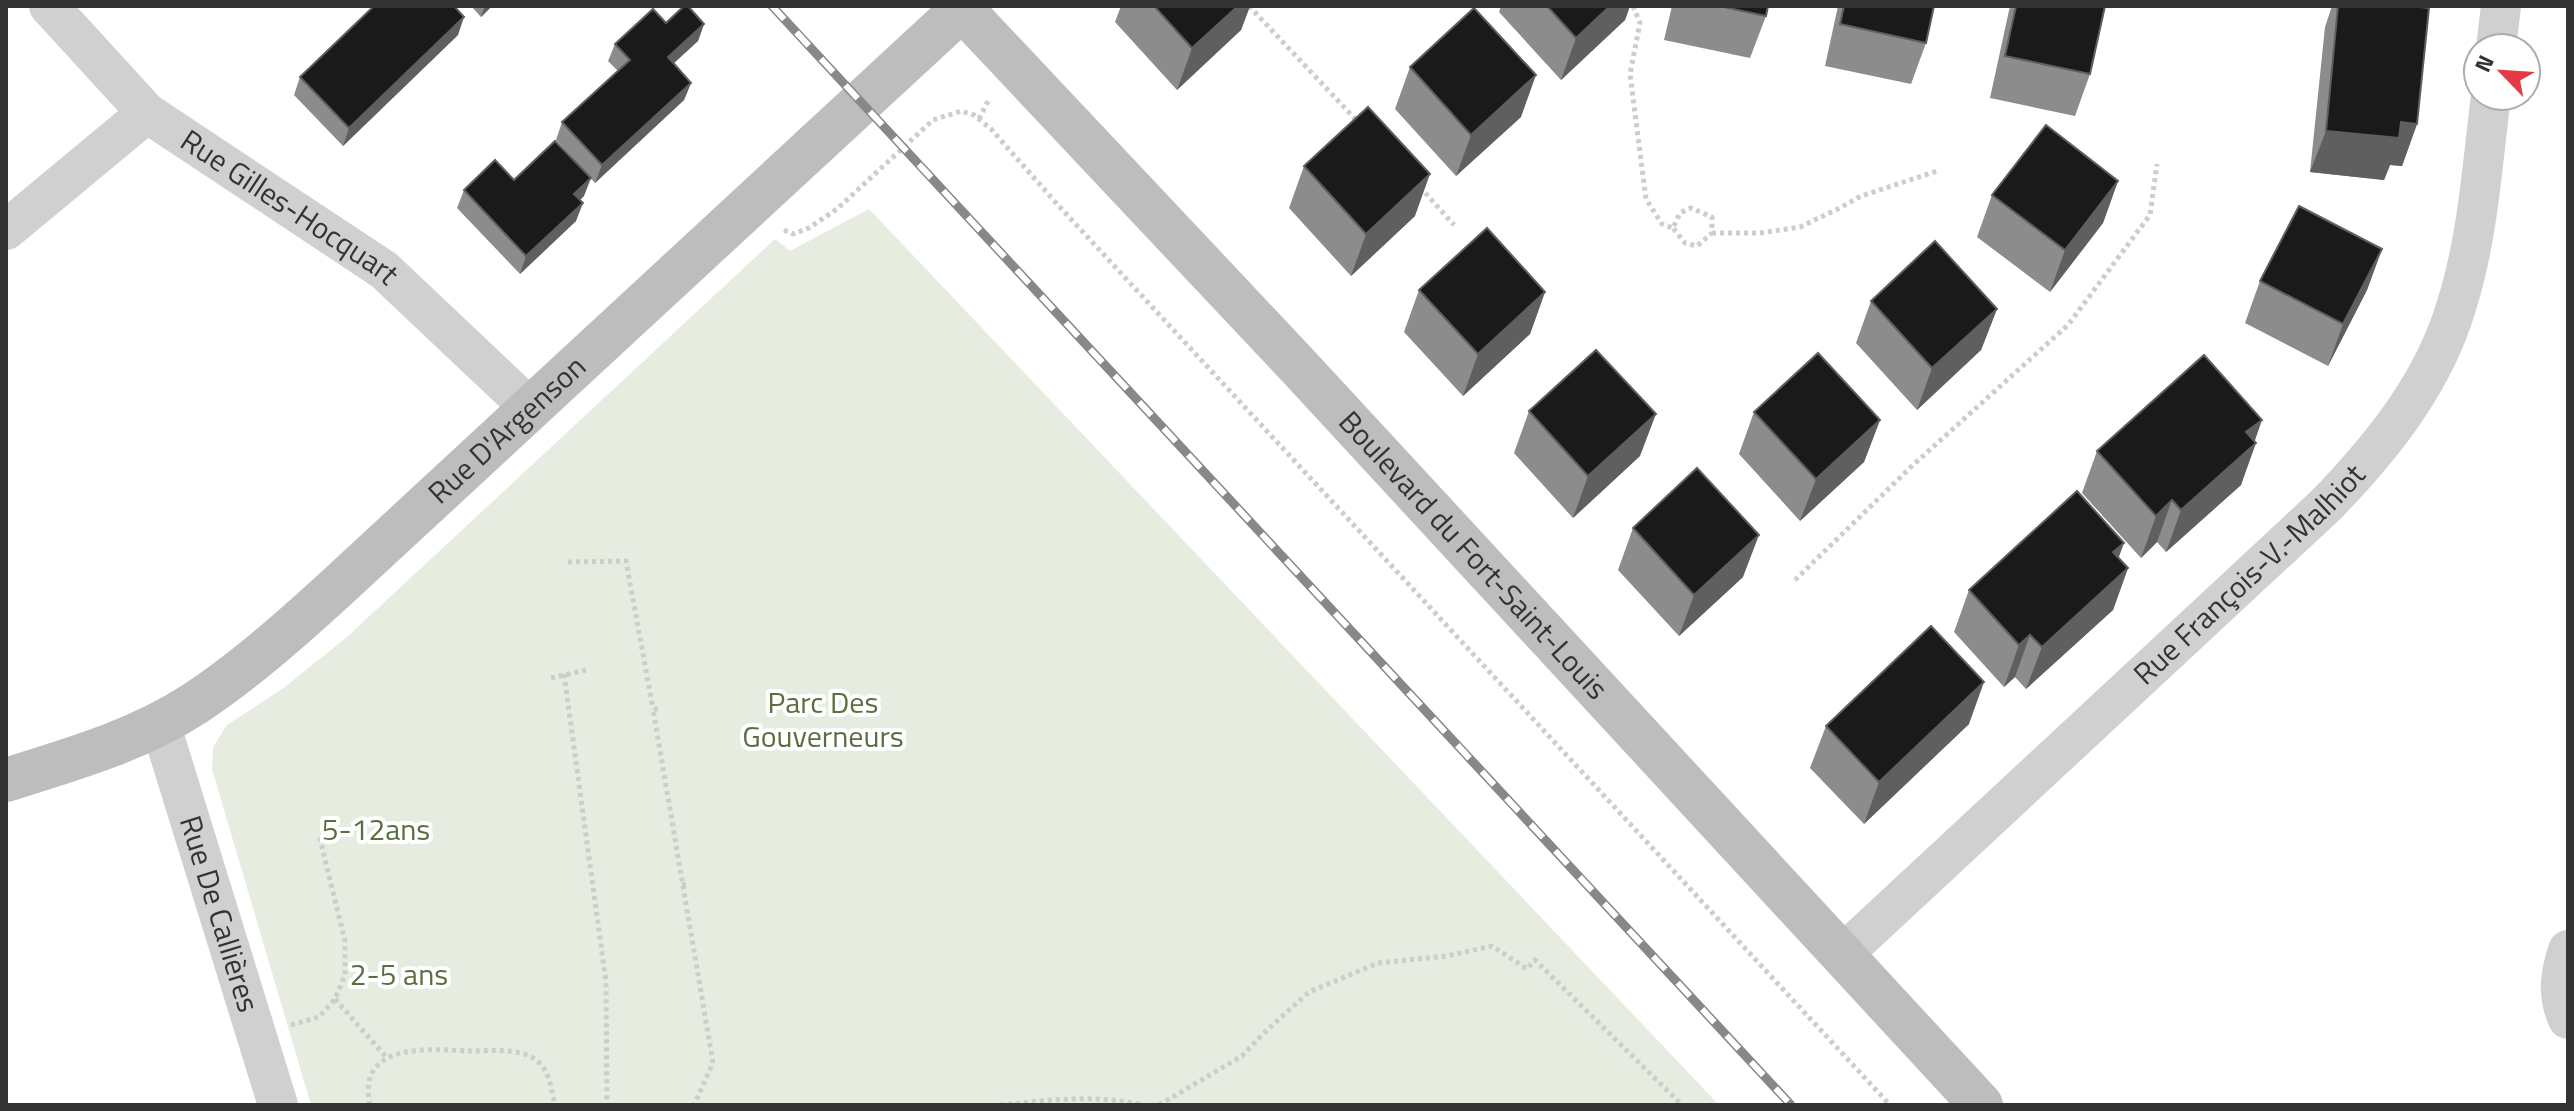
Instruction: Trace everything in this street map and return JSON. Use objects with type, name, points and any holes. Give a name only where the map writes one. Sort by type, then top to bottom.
[{"type":"street","name":"Rue Gilles-Hocquart","points":[[49,6],[147,113],[384,270],[530,408]]},
{"type":"street","points":[[2498,32],[2501,6]]},
{"type":"street","name":"Rue D'Argenson","points":[[6,780],[94,752],[160,723],[194,704],[294,627],[963,7]]},
{"type":"street","name":"Boulevard du Fort-Saint-Louis","points":[[963,7],[1981,1105]]},
{"type":"street","name":"Rue François-V.-Malhiot","points":[[1843,954],[2327,504],[2368,461],[2430,369],[2456,307],[2476,217],[2489,112]]},
{"type":"street","points":[[6,230],[147,113]]},
{"type":"street","name":"Rue De Callières","points":[[160,723],[278,1105]]},
{"type":"street","points":[[2568,950],[2560,975],[2562,1006],[2568,1019]]},
{"type":"path","points":[[1249,6],[1361,125]]},
{"type":"path","points":[[1633,6],[1640,23],[1630,74],[1646,199],[1662,224],[1673,228],[1685,243],[1697,246],[1712,233],[1760,233],[1800,227],[1861,196],[1937,171]]},
{"type":"path","points":[[979,119],[991,95]]},
{"type":"path","points":[[780,229],[793,234],[809,228],[837,209],[933,120],[961,111],[979,119],[1890,1105]]},
{"type":"path","points":[[1795,580],[1913,465],[2068,325],[2150,215],[2157,164]]},
{"type":"path","points":[[1413,180],[1454,225]]},
{"type":"path","points":[[1673,228],[1680,213],[1691,208],[1712,217],[1712,233]]},
{"type":"path","points":[[568,562],[626,561],[656,709],[713,1063],[694,1105]]},
{"type":"path","points":[[551,678],[586,670]]},
{"type":"path","points":[[564,674],[606,982],[607,1105]]},
{"type":"path","points":[[283,1028],[319,1017],[335,999],[345,975],[345,941],[319,835],[337,831]]},
{"type":"path","points":[[682,885],[690,884]]},
{"type":"path","points":[[1159,1105],[1242,1056],[1309,992],[1378,963],[1447,956],[1492,946],[1527,969],[1535,960],[1682,1105]]},
{"type":"path","points":[[335,999],[387,1058]]},
{"type":"path","points":[[370,1105],[370,1074],[387,1058],[415,1049],[514,1052],[536,1059],[548,1073],[555,1105]]},
{"type":"path","points":[[1000,1105],[1064,1098],[1143,1105]]},
{"type":"green space","name":"Parc Des Gouverneurs","points":[[869,209],[1719,1105],[311,1105],[212,769],[213,747],[227,725],[285,687],[348,636],[775,239],[790,251]]},
{"type":"building","points":[[374,6],[454,6],[464,17],[349,128],[300,77]]},
{"type":"building","points":[[684,6],[688,6],[704,24],[668,57],[691,83],[602,165],[562,122],[630,60],[615,44],[653,9],[666,23]]},
{"type":"building","points":[[1154,6],[1238,6],[1192,48]]},
{"type":"building","points":[[1547,6],[1610,6],[1576,38]]},
{"type":"building","points":[[1719,6],[1768,6],[1766,16]]},
{"type":"building","points":[[1844,6],[1934,6],[1926,43],[1840,24]]},
{"type":"building","points":[[2016,6],[2105,6],[2090,74],[2005,56]]},
{"type":"building","points":[[2338,6],[2429,8],[2417,124],[2401,122],[2399,138],[2326,131]]},
{"type":"building","points":[[1474,8],[1536,75],[1471,135],[1410,67]]},
{"type":"building","points":[[1368,107],[1430,174],[1366,234],[1304,166]]},
{"type":"building","points":[[2046,125],[2118,181],[2065,250],[1992,195]]},
{"type":"building","points":[[555,141],[591,178],[574,194],[583,203],[526,256],[464,190],[495,160],[514,180]]},
{"type":"building","points":[[2299,206],[2382,249],[2343,324],[2260,281]]},
{"type":"building","points":[[1487,228],[1545,292],[1478,354],[1419,290]]},
{"type":"building","points":[[1935,241],[1997,309],[1932,368],[1871,301]]},
{"type":"building","points":[[1596,350],[1656,414],[1588,476],[1529,411]]},
{"type":"building","points":[[1818,353],[1880,420],[1816,479],[1754,412]]},
{"type":"building","points":[[2204,355],[2262,420],[2246,432],[2256,443],[2181,510],[2172,500],[2156,516],[2097,451]]},
{"type":"building","points":[[1697,468],[1759,535],[1694,595],[1633,528]]},
{"type":"building","points":[[2077,491],[2124,543],[2113,552],[2128,568],[2042,647],[2030,635],[2019,645],[1969,590]]},
{"type":"building","points":[[1931,626],[1984,682],[1879,782],[1826,726]]},
{"type":"railway","points":[[772,6],[1791,1105]]},
{"type":"park label","name":"5-12ans","points":[[376,830]]},
{"type":"park label","name":"2-5 ans","points":[[399,975]]}]
